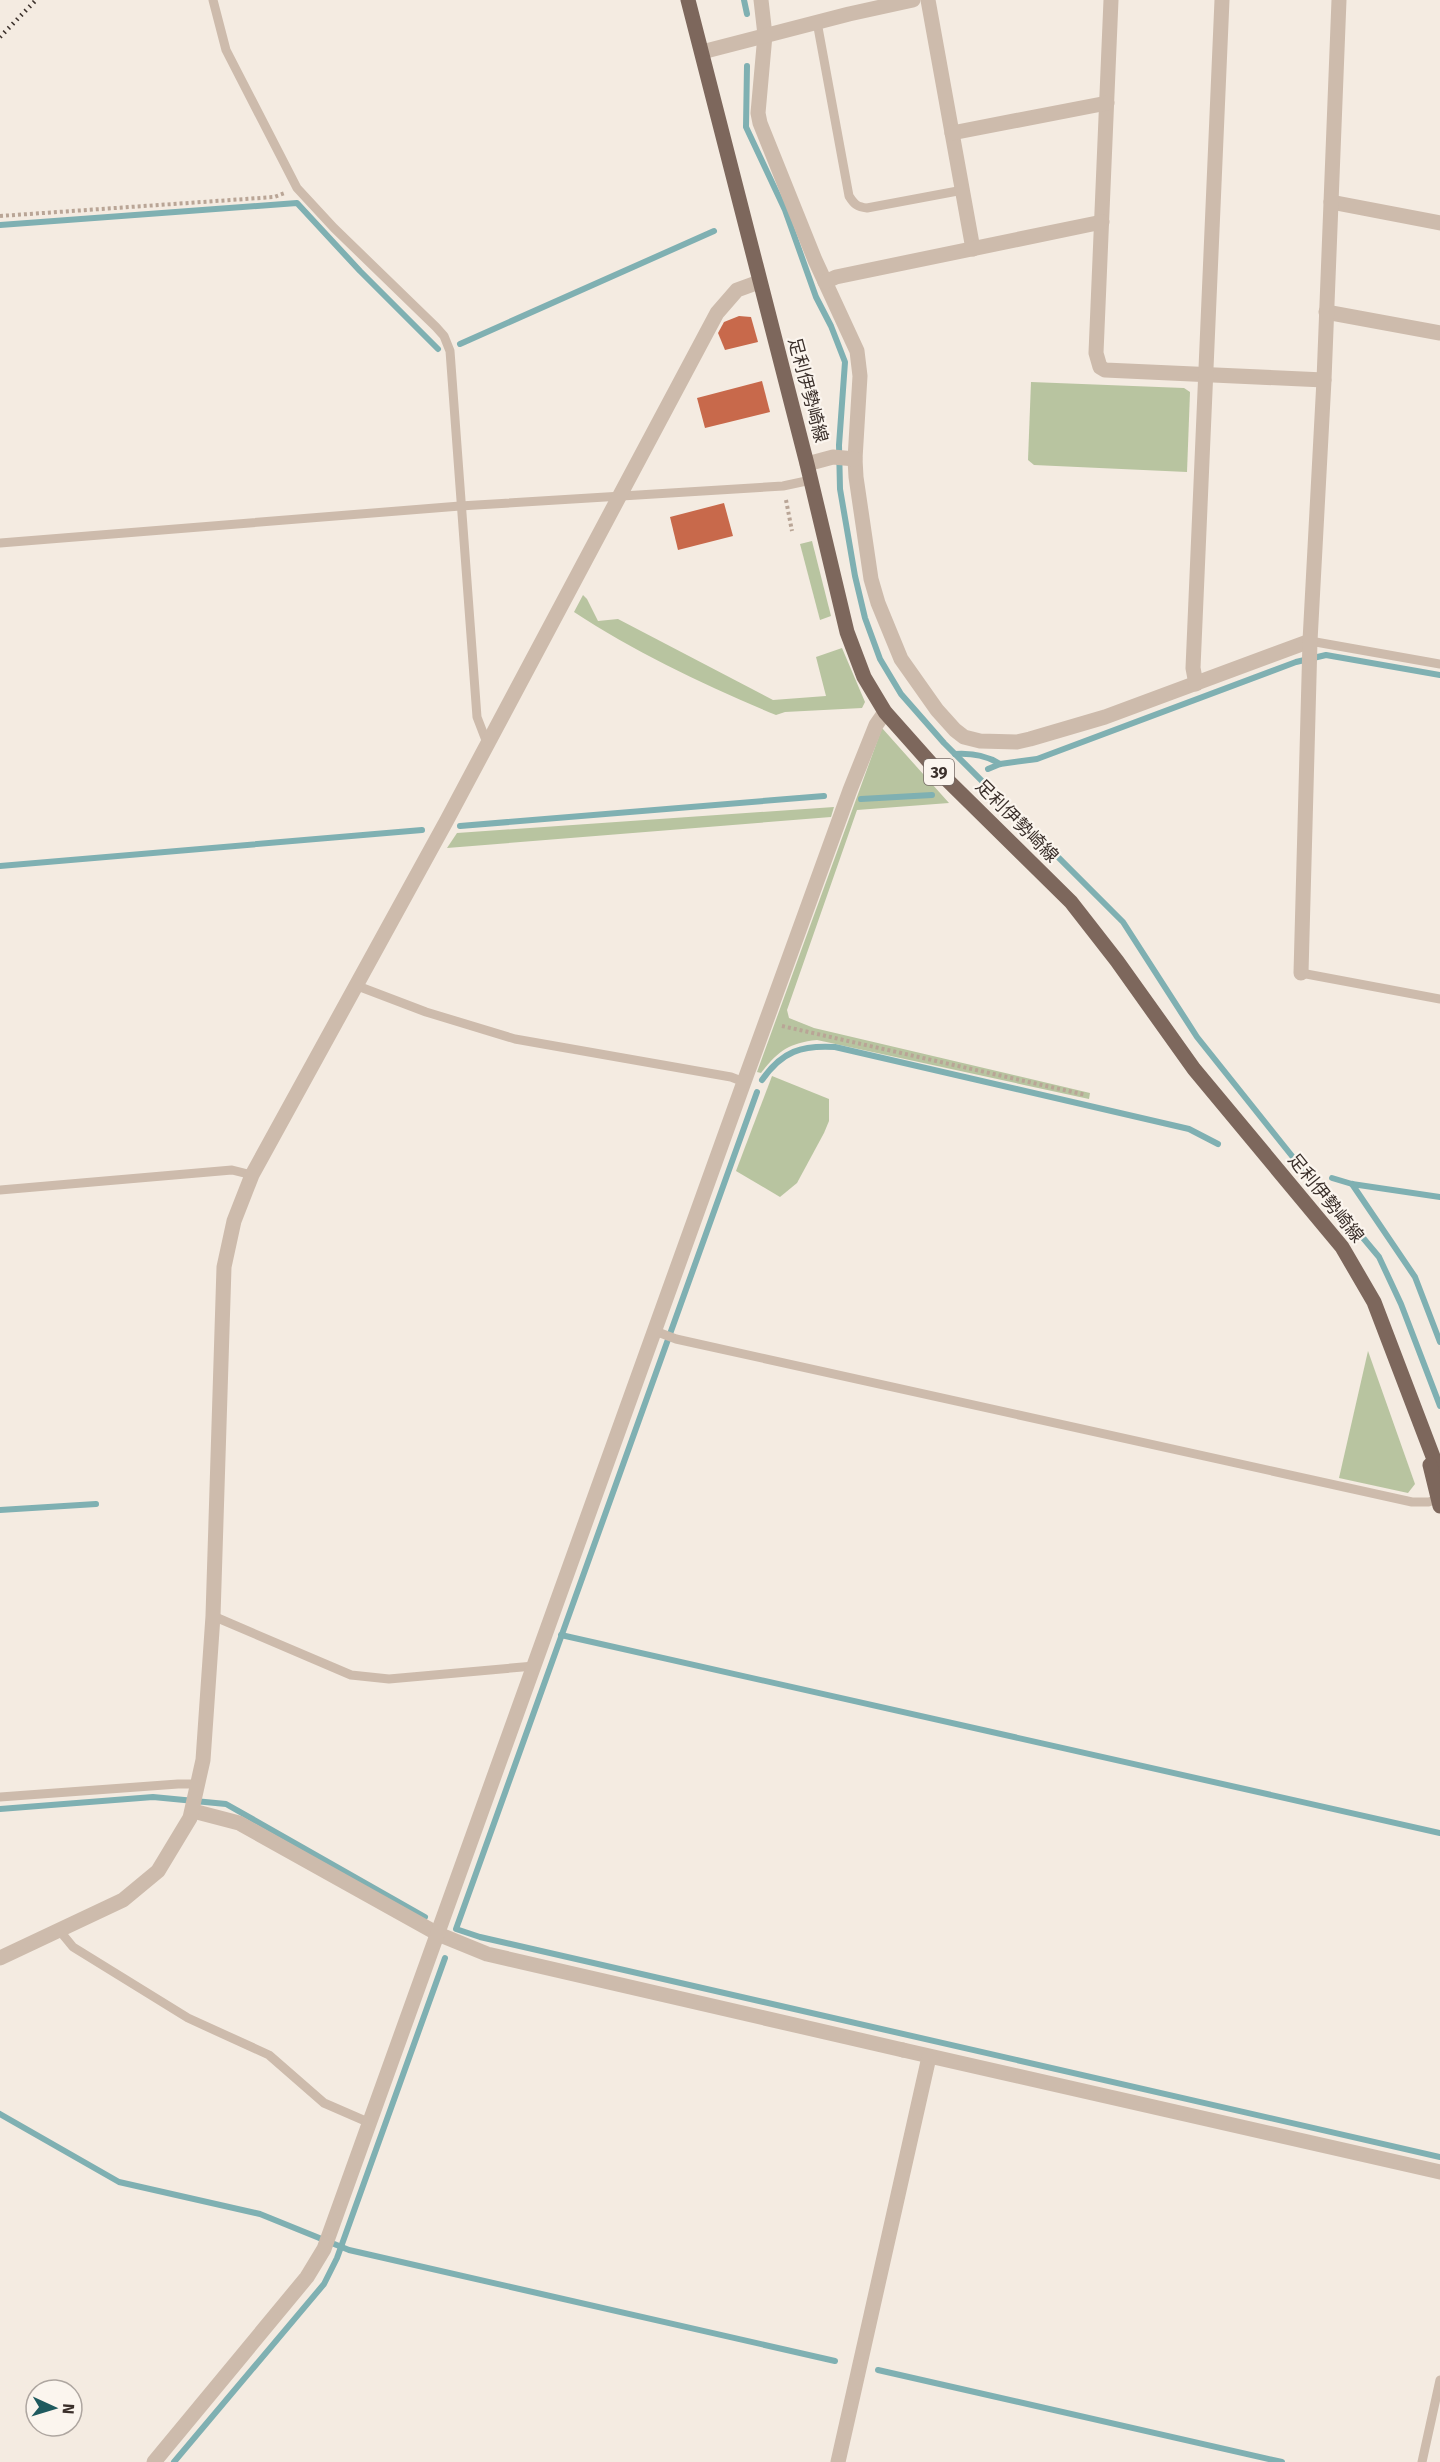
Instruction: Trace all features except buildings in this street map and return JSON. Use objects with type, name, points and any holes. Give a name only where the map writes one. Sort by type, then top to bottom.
[{"type":"main road","name":"足利伊勢崎線","points":[[688,0],[807,464],[836,587],[853,651],[869,686],[885,712],[926,759],[1071,902],[1117,961],[1194,1069],[1342,1247],[1374,1302],[1440,1475]]},
{"type":"main road","name":"足利伊勢崎線","points":[[1421,1427],[1439,1502]]},
{"type":"street","points":[[761,0],[765,35],[758,113],[760,123],[825,282],[851,335],[859,362],[845,458],[858,503],[871,579],[885,625],[901,659],[937,710],[964,737],[989,742],[1017,742],[1105,717],[1310,641]]},
{"type":"street","points":[[702,52],[913,0]]},
{"type":"street","points":[[928,0],[973,249]]},
{"type":"street","points":[[1112,0],[1096,353],[1100,367],[1105,370],[1323,380]]},
{"type":"street","points":[[1196,684],[1193,668],[1204,375],[1222,0]]},
{"type":"street","points":[[1301,973],[1310,641],[1338,0]]},
{"type":"street","points":[[952,133],[1107,103]]},
{"type":"street","points":[[1330,202],[1440,223]]},
{"type":"street","points":[[825,282],[836,277],[1102,222]]},
{"type":"street","points":[[0,1958],[123,1900],[146,1882],[167,1860],[193,1811],[203,1760],[213,1616],[224,1267],[234,1221],[252,1175],[717,313],[737,290],[759,282]]},
{"type":"street","points":[[1326,312],[1440,333]]},
{"type":"street","points":[[807,464],[845,458]]},
{"type":"street","points":[[154,2462],[307,2277],[324,2249],[850,790],[876,725],[885,712]]},
{"type":"street","points":[[193,1811],[239,1823],[438,1934],[487,1954],[929,2057],[1440,2172]]},
{"type":"street","points":[[838,2462],[929,2057]]},
{"type":"lane","points":[[213,0],[226,50],[297,188],[444,336],[450,351],[477,717],[487,743]]},
{"type":"lane","points":[[817,22],[849,196],[853,204],[867,208],[963,190]]},
{"type":"lane","points":[[0,543],[460,506],[783,486],[811,480]]},
{"type":"lane","points":[[1310,641],[1440,664]]},
{"type":"lane","points":[[1301,973],[1440,999]]},
{"type":"lane","points":[[355,985],[426,1012],[516,1039],[731,1077],[744,1082]]},
{"type":"lane","points":[[0,1190],[232,1170],[252,1175]]},
{"type":"lane","points":[[655,1331],[688,1341],[1412,1502],[1439,1502]]},
{"type":"lane","points":[[213,1616],[351,1675],[389,1679],[534,1666]]},
{"type":"lane","points":[[0,1797],[199,1784]]},
{"type":"lane","points":[[59,1930],[73,1947],[188,2018],[269,2055],[324,2103],[370,2123]]},
{"type":"lane","points":[[1422,2462],[1440,2380]]},
{"type":"path","points":[[0,216],[274,197],[297,188]]},
{"type":"path","points":[[784,493],[792,531]]},
{"type":"path","points":[[766,1022],[1086,1095]]},
{"type":"green space","points":[[1031,382],[1184,388],[1190,392],[1187,472],[1034,465],[1028,460]]},
{"type":"green space","points":[[812,541],[831,616],[820,620],[800,544]]},
{"type":"green space","points":[[583,595],[598,621],[618,619],[773,700],[826,696],[816,657],[842,648],[865,702],[862,708],[785,712],[776,715],[672,668],[597,627],[574,612]]},
{"type":"green space","points":[[882,728],[949,803],[857,810],[787,1010],[789,1018],[814,1028],[1090,1093],[1089,1099],[817,1040],[799,1043],[785,1049],[761,1073],[757,1072]]},
{"type":"green space","points":[[834,807],[831,817],[447,848],[457,833]]},
{"type":"green space","points":[[772,1076],[829,1099],[829,1121],[824,1133],[797,1183],[780,1197],[736,1171]]},
{"type":"green space","points":[[1368,1351],[1415,1484],[1408,1493],[1339,1478]]},
{"type":"waterway","points":[[744,0],[747,14]]},
{"type":"waterway","points":[[747,66],[746,127],[785,210],[816,297],[831,326],[845,362],[839,445],[840,489],[855,576],[865,618],[880,659],[901,694],[944,743],[1123,922],[1197,1037],[1296,1161],[1379,1257],[1401,1304],[1440,1406]]},
{"type":"waterway","points":[[0,225],[297,203],[360,271],[438,349]]},
{"type":"waterway","points":[[460,344],[714,231]]},
{"type":"waterway","points":[[988,769],[1000,764],[1037,759],[1296,662],[1326,655],[1440,675]]},
{"type":"waterway","points":[[955,754],[978,755],[1000,764]]},
{"type":"waterway","points":[[861,799],[932,795]]},
{"type":"waterway","points":[[460,826],[824,796]]},
{"type":"waterway","points":[[0,866],[422,830]]},
{"type":"waterway","points":[[762,1080],[785,1056],[812,1047],[835,1047],[1189,1129],[1218,1144]]},
{"type":"waterway","points":[[757,1092],[456,1929],[480,1937],[1440,2157]]},
{"type":"waterway","points":[[1332,1178],[1352,1184],[1440,1197]]},
{"type":"waterway","points":[[1352,1184],[1415,1277],[1440,1342]]},
{"type":"waterway","points":[[0,1510],[96,1504]]},
{"type":"waterway","points":[[561,1635],[1440,1833]]},
{"type":"waterway","points":[[0,1809],[153,1797],[226,1804],[425,1917]]},
{"type":"waterway","points":[[174,2462],[324,2284],[337,2258],[445,1958]]},
{"type":"waterway","points":[[0,2114],[119,2182],[260,2214],[349,2250],[835,2361]]},
{"type":"waterway","points":[[878,2370],[1282,2462]]},
{"type":"railway","points":[[0,37],[36,0]]}]
